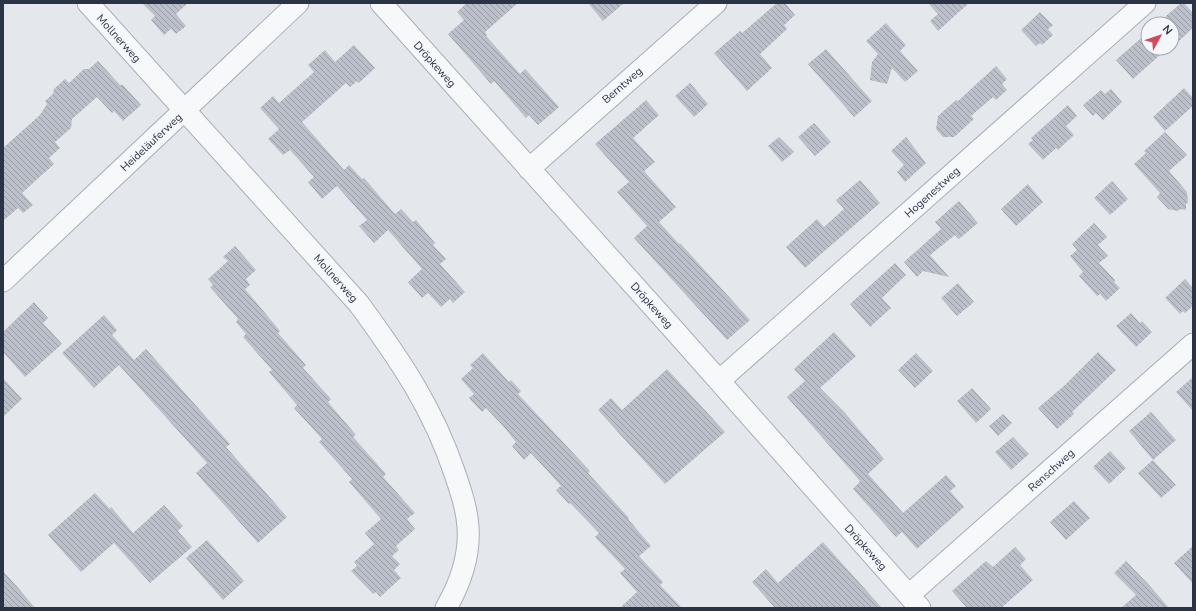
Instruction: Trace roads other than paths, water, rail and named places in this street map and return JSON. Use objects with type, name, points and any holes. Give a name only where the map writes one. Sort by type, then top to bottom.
[{"type":"street","name":"Mollnerweg","points":[[88,3],[359,304],[396,354],[423,398],[449,456],[464,501],[468,527],[468,544],[462,575],[446,608]]},
{"type":"street","name":"Heideläuferweg","points":[[3,281],[298,3]]},
{"type":"street","name":"Dröpkeweg","points":[[381,3],[915,602]]},
{"type":"street","name":"Berntweg","points":[[529,168],[716,3]]},
{"type":"street","name":"Hogenestweg","points":[[719,381],[1145,3]]},
{"type":"street","name":"Renschweg","points":[[915,602],[1193,344]]}]
